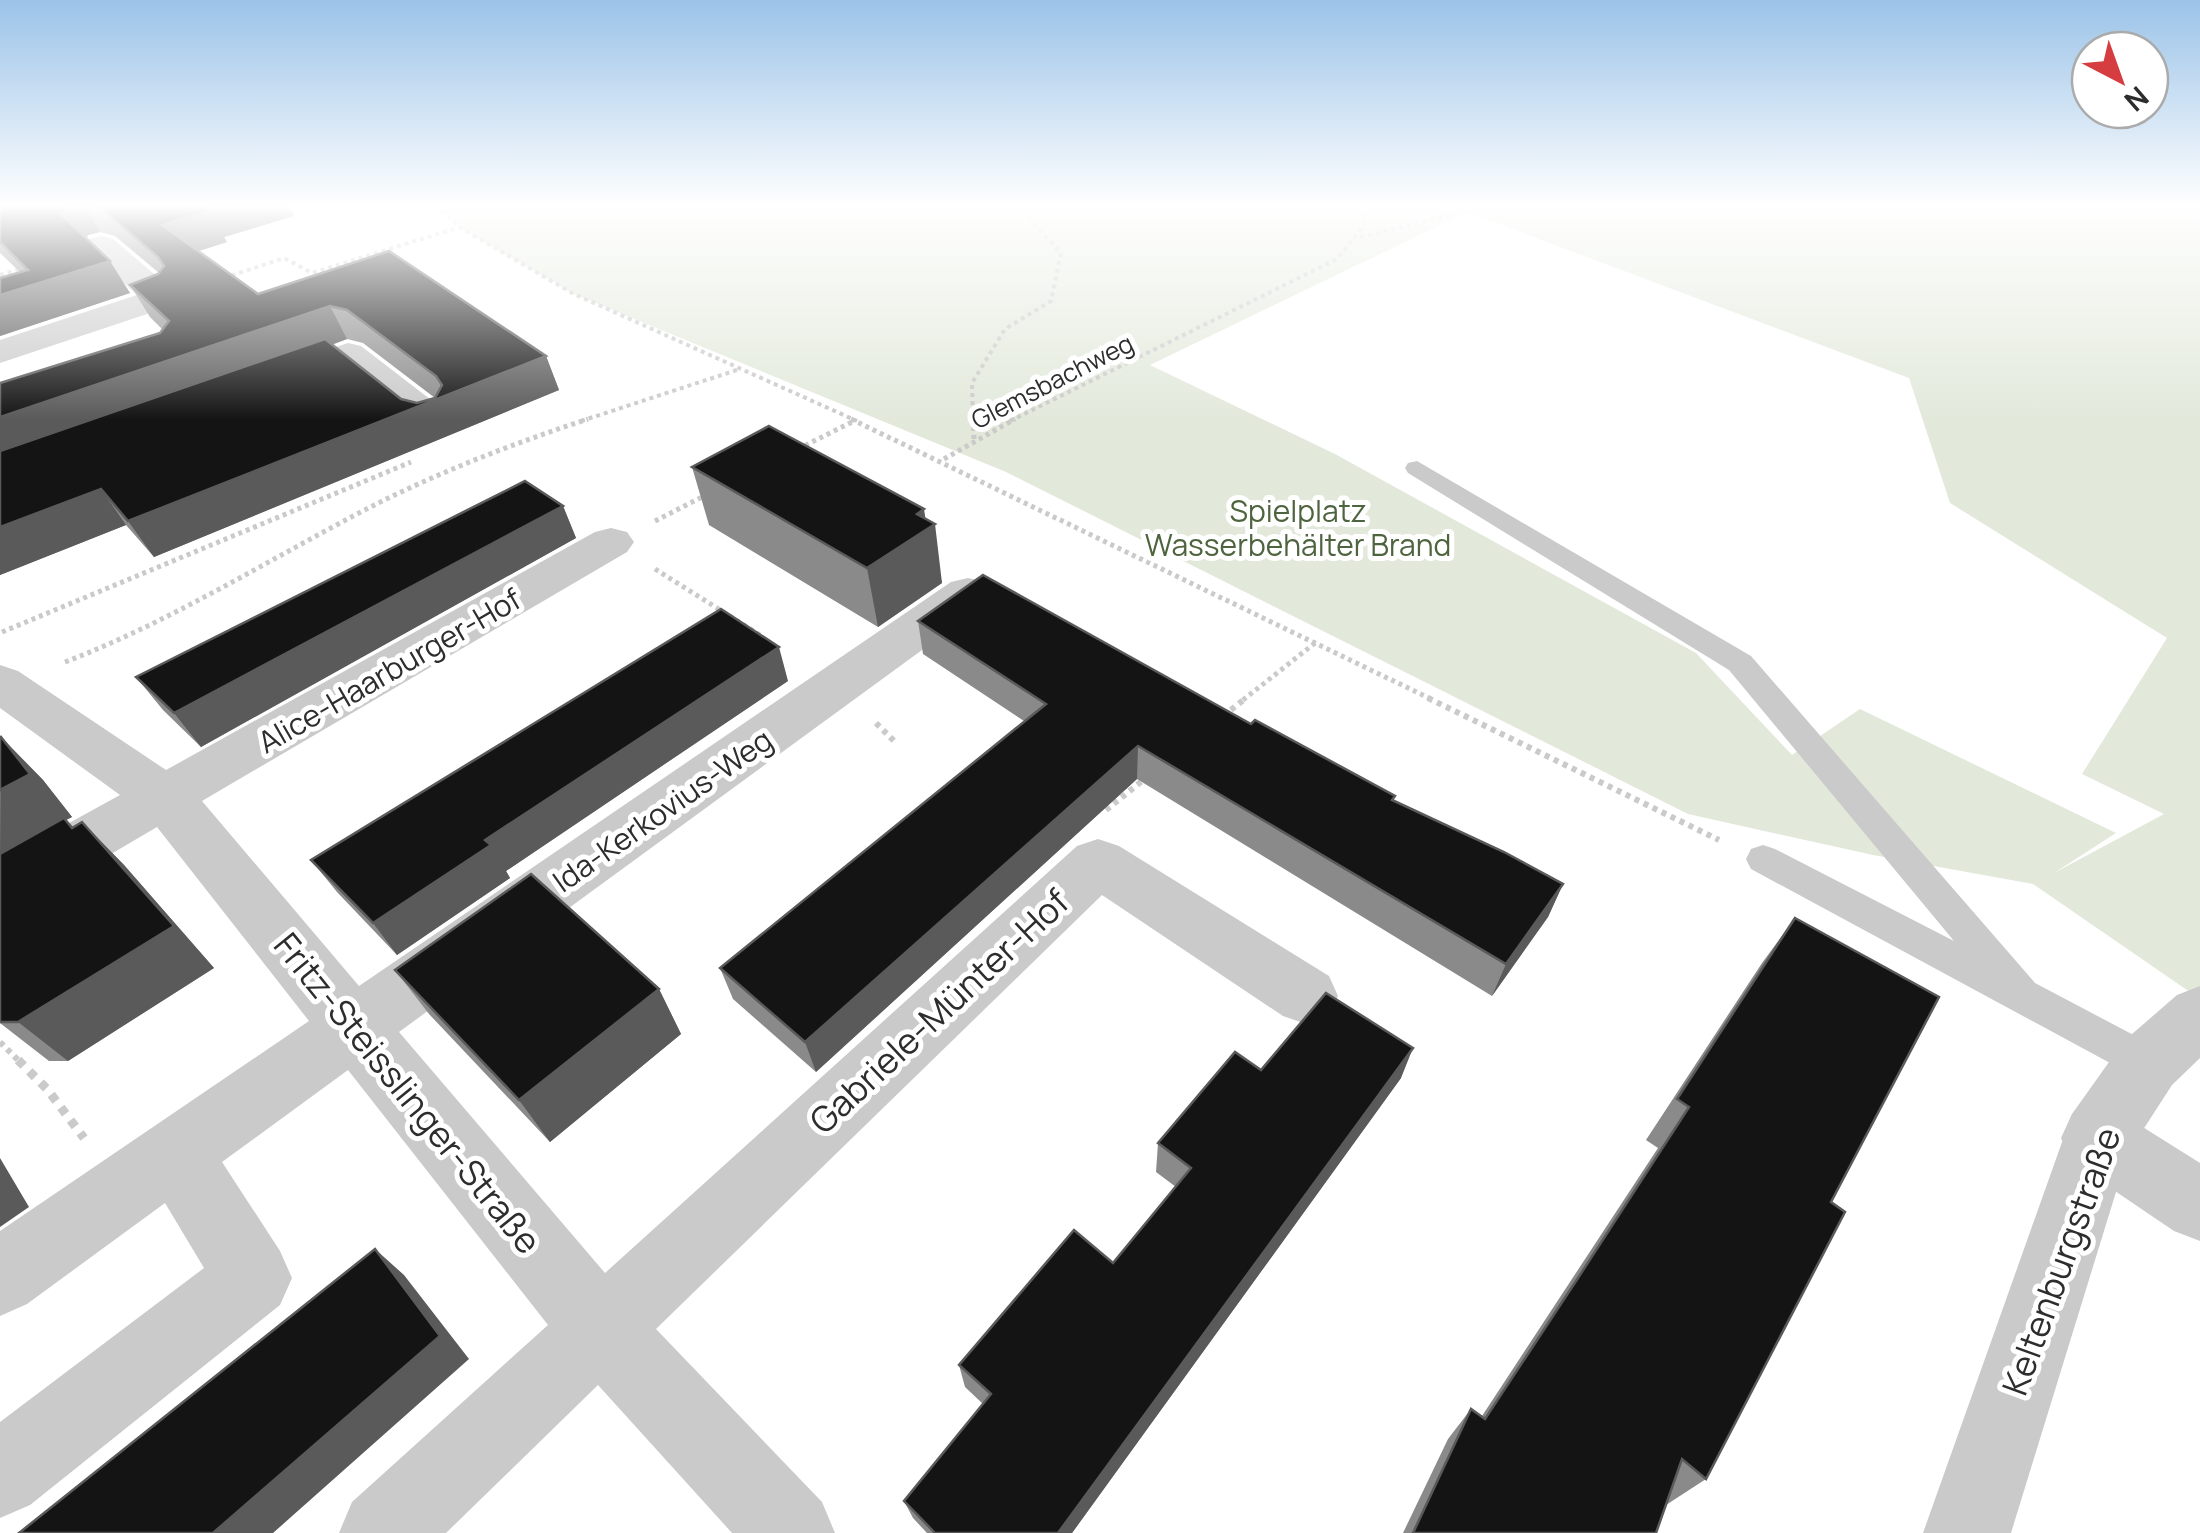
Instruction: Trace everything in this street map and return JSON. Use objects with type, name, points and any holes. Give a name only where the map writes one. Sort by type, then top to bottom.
[{"type":"street","points":[[0,352],[162,298],[137,277]]},
{"type":"street","points":[[119,314],[154,345]]},
{"type":"street","points":[[237,394],[348,354],[434,422]]},
{"type":"street","name":"Alice-Haarburger-Hof","points":[[0,890],[611,542]]},
{"type":"street","name":"Ida-Kerkovius-Weg","points":[[0,1276],[968,593]]},
{"type":"street","name":"Fritz-Steisslinger-Straße","points":[[1,667],[166,798],[600,1328],[791,1533]]},
{"type":"street","points":[[1098,862],[1306,996]]},
{"type":"street","name":"Gabriele-Münter-Hof","points":[[383,1533],[1098,862]]},
{"type":"street","name":"Keltenburgstraße","points":[[1967,1533],[2097,1138],[2174,1039]]},
{"type":"street","points":[[2097,1138],[2200,1205]]},
{"type":"street","points":[[0,1475],[252,1278],[151,1171]]},
{"type":"lane","points":[[1417,468],[1740,664],[2021,995]]},
{"type":"lane","points":[[1763,860],[2021,995],[2174,1039]]},
{"type":"path","points":[[162,298],[227,277]]},
{"type":"path","points":[[544,277],[574,294],[943,460],[1643,806],[1763,860]]},
{"type":"path","points":[[974,439],[972,383],[1005,329],[1050,301],[1057,277]]},
{"type":"path","name":"Glemsbachweg","points":[[943,460],[974,439],[1300,277]]},
{"type":"path","points":[[1,667],[104,647],[360,513],[502,447],[741,369]]},
{"type":"path","points":[[785,455],[855,420]]},
{"type":"path","points":[[1,667],[457,443],[434,422]]},
{"type":"path","points":[[611,542],[716,490]]},
{"type":"path","points":[[611,542],[774,644]]},
{"type":"path","points":[[1222,717],[1315,643]]},
{"type":"path","points":[[1098,862],[1084,828],[1161,766]]},
{"type":"path","points":[[0,1042],[47,1090],[151,1171]]},
{"type":"green space","name":"Spielplatz Wasserbehälter Brand","points":[[544,277],[1333,277],[1150,365],[1335,454],[1696,653],[1792,755],[1860,709],[2116,833],[2054,873],[2164,814],[2082,774],[2167,638],[1950,503],[1909,378],[1639,277],[2200,277],[2200,999],[2033,884],[1873,855],[1688,814],[1006,472],[574,294]]},
{"type":"building","points":[[5,277],[60,277],[0,295],[0,278]]},
{"type":"building","points":[[152,277],[234,277],[258,294],[311,277],[427,277],[546,356],[128,521],[101,489],[0,527],[0,451],[325,339],[401,399],[417,403],[435,398],[442,385],[436,376],[347,310],[330,306],[0,417],[0,383],[160,333],[169,321],[130,285]]},
{"type":"building","points":[[769,426],[924,509],[917,514],[935,524],[867,568],[692,467]]},
{"type":"building","points":[[525,481],[563,506],[174,713],[136,677]]},
{"type":"building","points":[[983,575],[1251,724],[1255,720],[1395,796],[1392,800],[1563,884],[1506,964],[1138,746],[805,1042],[720,968],[1046,704],[918,621]]},
{"type":"building","points":[[721,609],[779,647],[485,840],[491,845],[373,923],[311,860]]},
{"type":"building","points":[[0,738],[30,774],[0,790]]},
{"type":"building","points":[[64,818],[72,828],[82,822],[174,926],[18,1022],[0,1022],[0,854]]},
{"type":"building","points":[[531,874],[659,989],[519,1100],[395,970]]},
{"type":"building","points":[[1795,918],[1939,997],[1831,1202],[1845,1212],[1706,1479],[1682,1459],[1656,1533],[1413,1533],[1471,1409],[1485,1419],[1689,1107],[1677,1099]]},
{"type":"building","points":[[1326,993],[1413,1048],[1058,1533],[935,1533],[904,1501],[991,1394],[959,1365],[1074,1230],[1113,1263],[1191,1168],[1158,1143],[1235,1052],[1261,1070]]},
{"type":"building","points":[[375,1249],[440,1336],[213,1533],[19,1533]]}]
